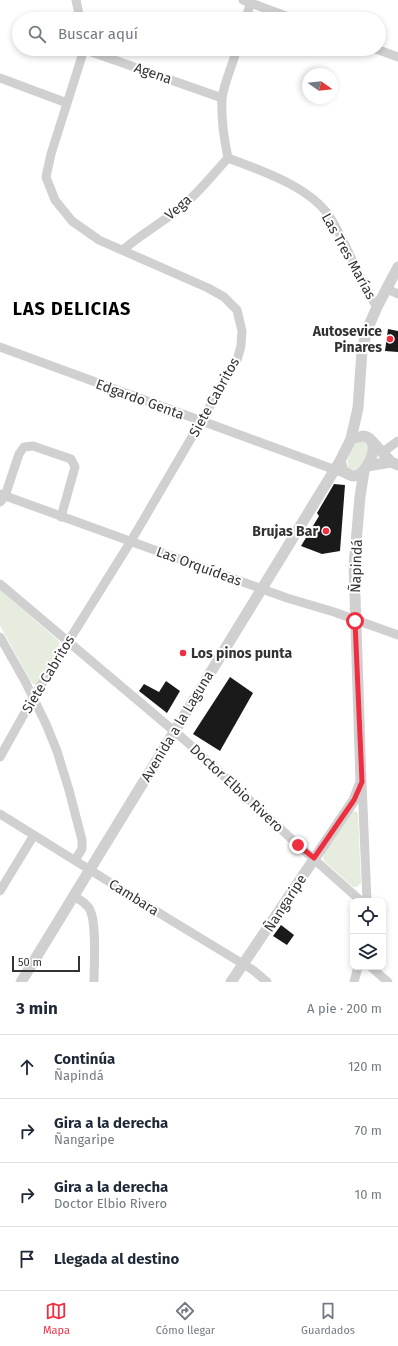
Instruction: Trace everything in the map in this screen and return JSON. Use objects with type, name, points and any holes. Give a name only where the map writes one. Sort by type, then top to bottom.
[{"type":"street","points":[[76,0],[79,12]]},
{"type":"street","points":[[247,12],[248,1],[276,12]]},
{"type":"street","points":[[386,53],[398,57]]},
{"type":"street","name":"Siete Cabritos","points":[[0,757],[33,698],[131,541],[237,360],[241,346],[242,331],[237,310],[224,297],[208,288],[99,240],[72,221],[55,200],[46,177],[51,154],[82,56]]},
{"type":"street","name":"Agena","points":[[103,56],[222,98]]},
{"type":"street","points":[[228,158],[224,140],[222,98],[235,56]]},
{"type":"street","points":[[0,78],[67,103]]},
{"type":"street","name":"Vega","points":[[123,250],[182,206],[228,158]]},
{"type":"street","name":"Las Tres Marías","points":[[228,158],[263,171],[294,186],[315,200],[329,216],[342,239],[360,278],[377,306]]},
{"type":"street","points":[[394,464],[366,469],[355,476],[343,471],[337,465],[352,439],[358,408],[362,351],[367,330],[377,306],[398,267]]},
{"type":"street","points":[[387,289],[398,294]]},
{"type":"street","name":"Edgardo Genta","points":[[0,347],[201,421],[337,465]]},
{"type":"street","points":[[358,408],[373,449],[366,469]]},
{"type":"street","points":[[352,439],[359,436],[370,439],[394,464]]},
{"type":"street","points":[[383,452],[398,441]]},
{"type":"street","points":[[2,498],[19,454],[24,447],[33,446],[54,452],[71,459],[75,467],[61,516]]},
{"type":"street","name":"Avenida a la Laguna","points":[[21,982],[337,465]]},
{"type":"street","name":"Ñapindá","points":[[366,469],[360,497],[354,565],[367,898]]},
{"type":"street","name":"Las Orquídeas","points":[[2,498],[61,516],[262,589],[334,612],[355,621],[398,635]]},
{"type":"street","name":"Doctor Elbio Rivero","points":[[0,584],[174,731],[358,898]]},
{"type":"street","points":[[0,637],[25,681],[46,724],[57,751],[82,840],[82,849],[75,860]]},
{"type":"street","name":"Ñangaripe","points":[[231,982],[354,800],[362,782]]},
{"type":"street","name":"Cambara","points":[[0,814],[253,970],[267,982]]},
{"type":"street","points":[[0,891],[34,835]]},
{"type":"street","points":[[74,896],[86,904],[92,916],[95,948],[94,982]]},
{"type":"street","points":[[354,982],[357,970]]},
{"type":"street","points":[[374,970],[388,982]]},
{"type":"shaded area","points":[[363,441],[366,443],[367,448],[366,458],[362,466],[354,470],[349,470],[349,454],[353,445]]},
{"type":"shaded area","points":[[0,590],[59,641],[59,647],[36,685],[32,683],[0,626]]},
{"type":"shaded area","points":[[354,811],[357,812],[358,815],[361,883],[357,887],[353,887],[324,861],[323,857],[324,852]]},
{"type":"building","points":[[388,329],[398,331],[398,352],[385,351]]},
{"type":"building","name":"Brujas Bar","points":[[334,484],[345,485],[340,551],[322,554],[301,546],[319,516],[317,513]]},
{"type":"building","points":[[230,677],[253,693],[220,751],[193,734]]},
{"type":"building","points":[[166,681],[180,691],[167,713],[139,691],[144,684],[159,692]]},
{"type":"building","points":[[281,925],[294,935],[287,945],[273,936]]},
{"type":"place","name":"Autosevice Pinares","points":[[390,339]]},
{"type":"place","name":"Brujas Bar","points":[[326,531]]},
{"type":"place","name":"Los pinos punta","points":[[183,653]]},
{"type":"district","name":"LAS DELICIAS","points":[[72,309]]},
{"type":"route","points":[[298,845],[314,858],[354,800],[362,782],[355,621]]}]
